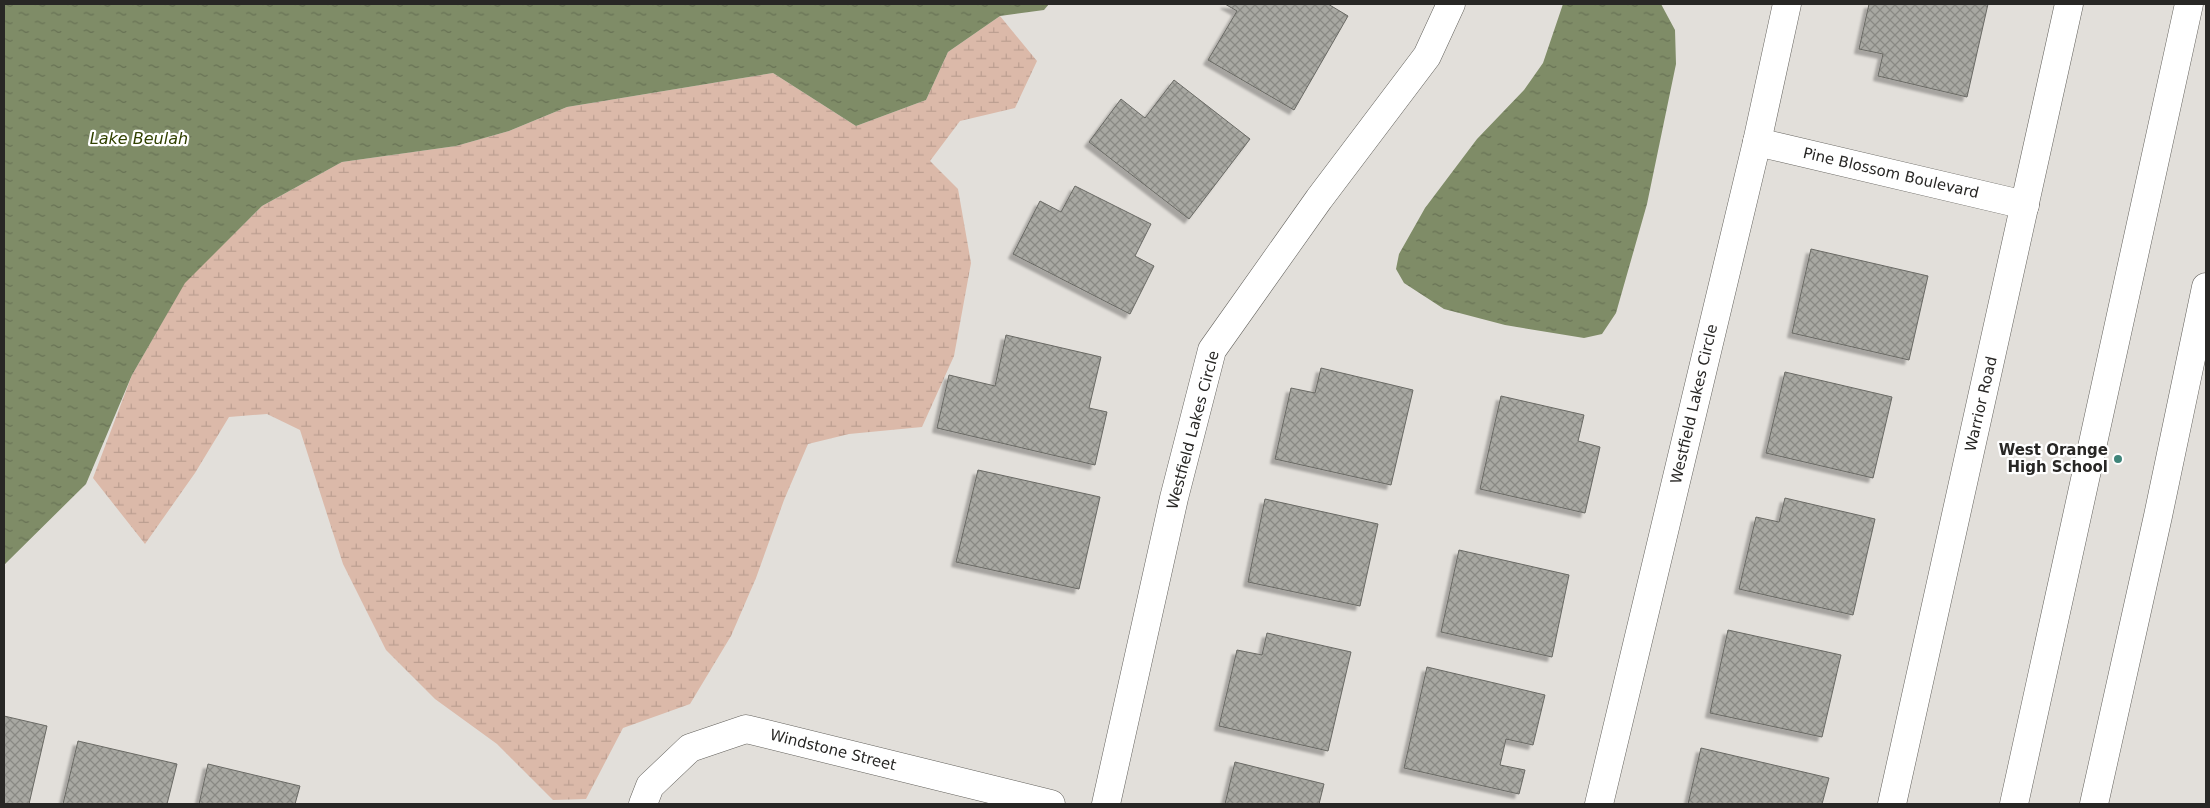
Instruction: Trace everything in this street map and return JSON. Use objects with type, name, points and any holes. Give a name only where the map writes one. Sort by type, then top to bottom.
[{"type":"street","name":"Westfield Lakes Circle","points":[[1106,804],[1174,498],[1212,350],[1318,199],[1426,56],[1451,4]]},
{"type":"street","name":"Westfield Lakes Circle","points":[[1599,804],[1757,142],[1787,4]]},
{"type":"street","name":"Warrior Road","points":[[1892,804],[2069,4]]},
{"type":"street","points":[[2014,804],[2189,4]]},
{"type":"street","name":"Pine Blossom Boulevard","points":[[1757,142],[2025,205]]},
{"type":"street","points":[[2094,804],[2158,516],[2206,287]]},
{"type":"street","name":"Windstone Street","points":[[643,804],[650,786],[690,748],[746,729],[1051,804]]},
{"type":"green space","points":[[1000,16],[1037,61],[1015,108],[960,121],[930,161],[958,189],[971,263],[954,356],[922,427],[849,434],[808,444],[784,500],[756,578],[731,636],[690,704],[623,728],[586,799],[553,800],[497,744],[435,699],[386,650],[343,564],[300,430],[267,414],[229,417],[195,473],[145,544],[93,478],[132,375],[185,282],[262,206],[342,162],[456,146],[509,131],[567,107],[773,73],[856,126],[926,100],[948,52]]},
{"type":"water","name":"Lake Beulah","points":[[4,4],[1049,4],[1044,10],[1000,16],[948,52],[926,100],[856,126],[773,73],[567,107],[509,131],[456,146],[342,162],[262,206],[185,283],[132,375],[86,484],[4,565]]},
{"type":"water","points":[[1563,4],[1661,4],[1675,30],[1676,64],[1647,204],[1616,313],[1602,334],[1584,338],[1505,325],[1444,309],[1404,283],[1396,269],[1399,254],[1425,208],[1477,139],[1524,90],[1543,63]]},
{"type":"building","points":[[1225,4],[1328,4],[1348,16],[1294,110],[1208,60],[1237,11]]},
{"type":"building","points":[[1869,4],[1988,4],[1967,97],[1878,76],[1883,54],[1859,49]]},
{"type":"building","points":[[1174,80],[1250,139],[1189,219],[1089,142],[1121,99],[1145,118]]},
{"type":"building","points":[[1075,186],[1151,224],[1135,256],[1154,266],[1130,314],[1013,254],[1040,201],[1061,212]]},
{"type":"building","points":[[1811,249],[1928,276],[1909,360],[1792,333]]},
{"type":"building","points":[[1006,335],[1101,357],[1089,408],[1107,412],[1095,465],[937,428],[949,375],[995,386]]},
{"type":"building","points":[[1321,368],[1413,390],[1391,485],[1275,459],[1291,388],[1315,393]]},
{"type":"building","points":[[1785,372],[1892,397],[1873,478],[1766,453]]},
{"type":"building","points":[[1501,396],[1584,415],[1578,441],[1600,447],[1585,513],[1480,489]]},
{"type":"building","points":[[978,470],[1100,497],[1079,589],[956,562]]},
{"type":"building","points":[[1785,498],[1875,519],[1853,615],[1739,589],[1756,517],[1779,522]]},
{"type":"building","points":[[1265,499],[1378,524],[1360,606],[1248,582]]},
{"type":"building","points":[[1459,550],[1569,575],[1552,657],[1441,632]]},
{"type":"building","points":[[1728,630],[1841,655],[1822,737],[1710,713]]},
{"type":"building","points":[[1267,633],[1351,652],[1328,751],[1219,726],[1237,650],[1262,655]]},
{"type":"building","points":[[1427,667],[1545,695],[1533,745],[1506,739],[1500,765],[1525,770],[1519,794],[1404,768]]},
{"type":"building","points":[[4,716],[47,726],[29,804],[4,804]]},
{"type":"building","points":[[78,741],[177,764],[167,804],[63,804]]},
{"type":"building","points":[[1701,748],[1829,778],[1822,804],[1688,804]]},
{"type":"building","points":[[1235,762],[1324,784],[1319,804],[1225,804]]},
{"type":"building","points":[[208,764],[300,786],[295,804],[199,804]]},
{"type":"place","name":"West Orange High School","points":[[2118,459]]}]
